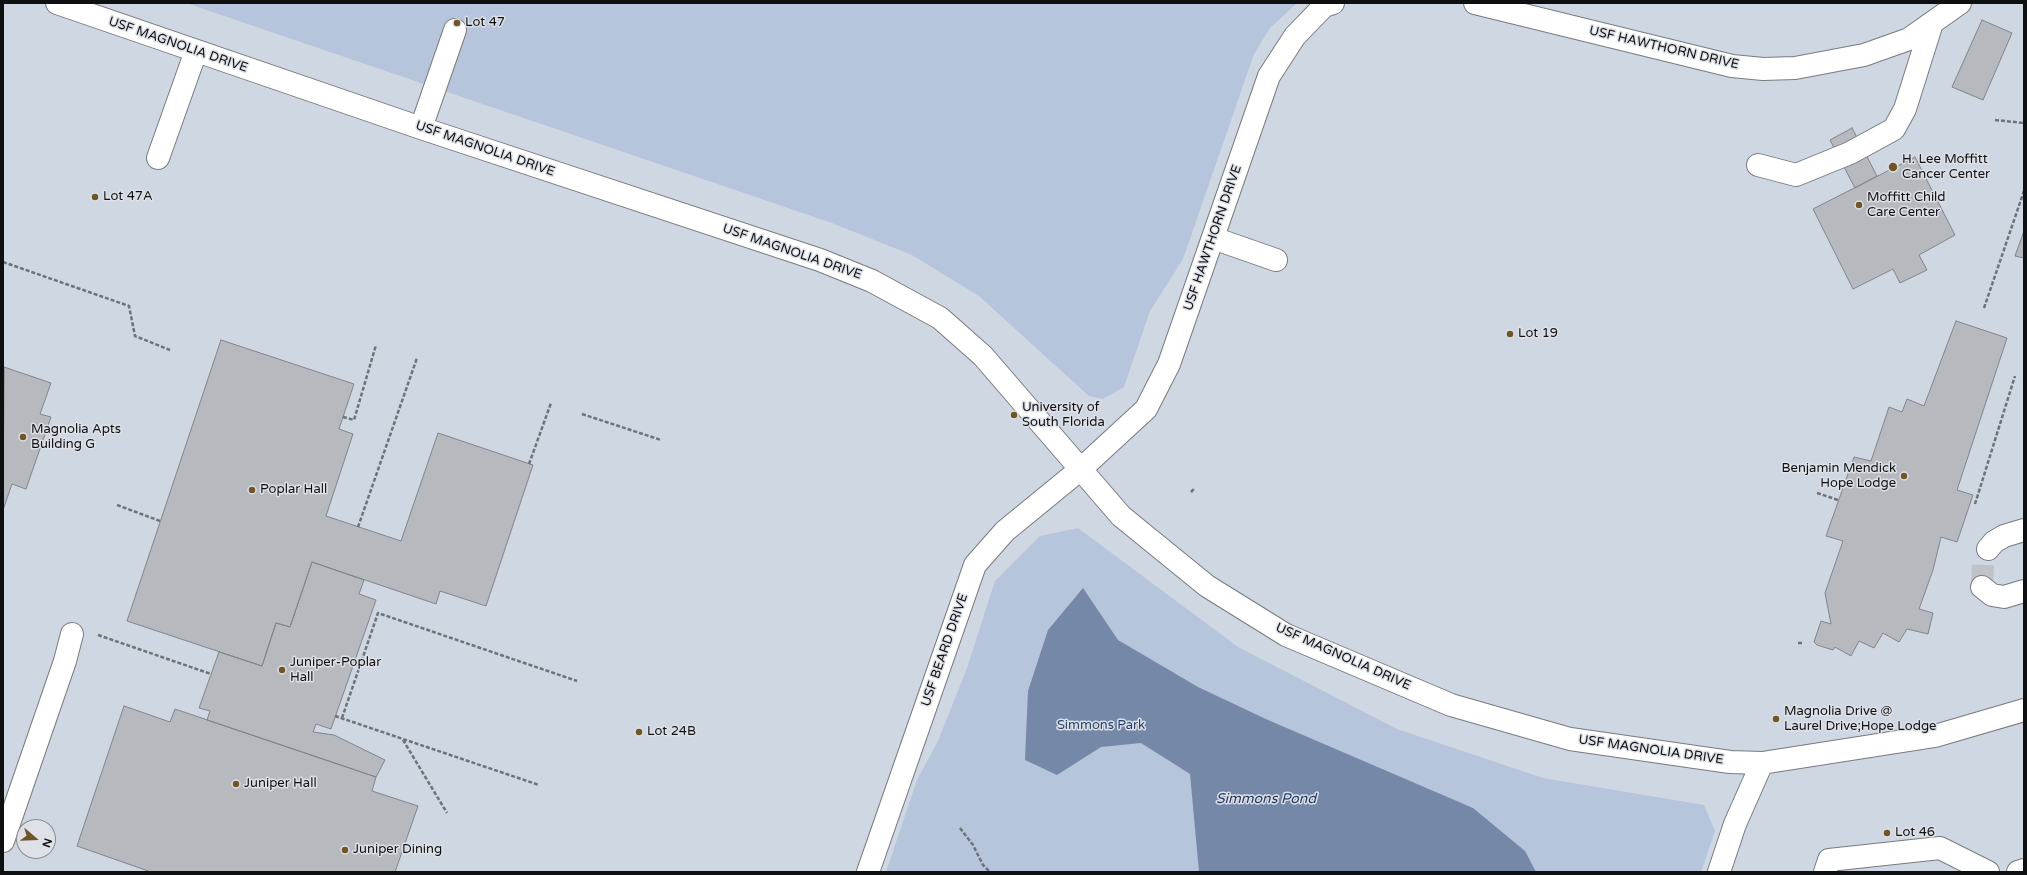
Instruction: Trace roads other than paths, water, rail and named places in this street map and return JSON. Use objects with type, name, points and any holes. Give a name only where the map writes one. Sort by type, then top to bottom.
[{"type":"street","name":"USF MAGNOLIA DRIVE","points":[[57,3],[421,128],[820,260],[872,281],[940,318],[983,356],[1082,468],[1121,516],[1207,586],[1286,635],[1451,705],[1570,739],[1730,762],[1762,763],[1934,736],[2024,710]]},
{"type":"street","name":"USF HAWTHORN DRIVE","points":[[1082,468],[1146,409],[1169,364],[1269,76],[1294,36],[1324,6],[1333,3]]},
{"type":"street","name":"USF HAWTHORN DRIVE","points":[[1475,3],[1531,10],[1732,66],[1763,69],[1795,68],[1864,55],[1910,39],[1960,3]]},
{"type":"street","points":[[1758,165],[1796,175],[1850,153],[1894,128],[1905,109],[1932,23]]},
{"type":"street","points":[[421,128],[455,30]]},
{"type":"street","points":[[158,158],[196,51]]},
{"type":"street","points":[[1213,238],[1276,260]]},
{"type":"street","name":"USF BEARD DRIVE","points":[[868,872],[975,565],[1006,531],[1082,468]]},
{"type":"street","points":[[1988,549],[1994,542],[2004,536],[2024,530]]},
{"type":"street","points":[[1982,588],[1992,595],[2004,596],[2024,591]]},
{"type":"street","points":[[3,841],[66,661],[72,634]]},
{"type":"street","points":[[1719,872],[1735,824],[1762,763]]},
{"type":"street","points":[[1825,872],[1829,860],[1940,848],[1988,872]]},
{"type":"street","points":[[2018,872],[2024,870]]},
{"type":"water","name":"Simmons Pond","points":[[1083,588],[1118,640],[1198,687],[1268,720],[1473,808],[1525,851],[1536,872],[1199,872],[1190,774],[1141,743],[1101,747],[1057,775],[1025,760],[1028,691],[1048,630]]},
{"type":"tunnel","points":[[1982,587],[1983,563],[1988,549]]},
{"type":"place","name":"Lot 47","points":[[457,23]]},
{"type":"place","name":"H. Lee Moffitt Cancer Center","points":[[1893,167]]},
{"type":"place","name":"Lot 47A","points":[[95,197]]},
{"type":"place","name":"Moffitt Child Care Center","points":[[1859,205]]},
{"type":"place","name":"Lot 19","points":[[1510,334]]},
{"type":"place","name":"University of South Florida","points":[[1014,415]]},
{"type":"place","name":"Magnolia Apts Building G","points":[[23,437]]},
{"type":"place","name":"Benjamin Mendick Hope Lodge","points":[[1904,476]]},
{"type":"place","name":"Poplar Hall","points":[[252,490]]},
{"type":"place","name":"Juniper-Poplar Hall","points":[[282,670]]},
{"type":"place","name":"Magnolia Drive @ Laurel Drive;Hope Lodge","points":[[1776,719]]},
{"type":"place","name":"Lot 24B","points":[[639,732]]},
{"type":"place","name":"Juniper Hall","points":[[236,784]]},
{"type":"place","name":"Lot 46","points":[[1887,833]]},
{"type":"place","name":"Juniper Dining","points":[[345,850]]},
{"type":"park label","name":"Simmons Park","points":[[1101,726]]}]
